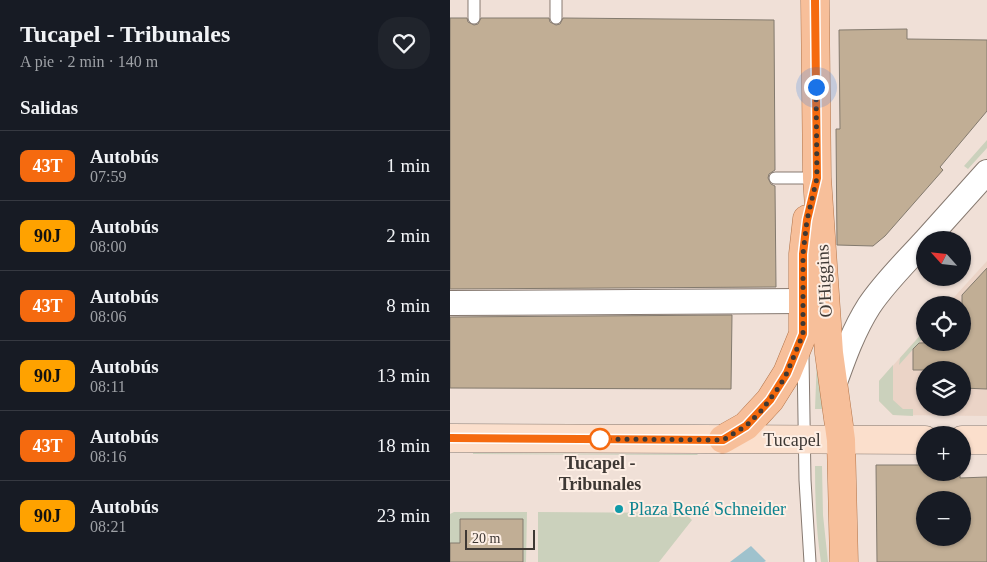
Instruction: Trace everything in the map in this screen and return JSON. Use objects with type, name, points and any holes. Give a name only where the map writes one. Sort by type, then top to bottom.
[{"type":"main road","name":"O'Higgins","points":[[815,0],[817,178],[828,353],[841,440],[844,562]]},
{"type":"main road","points":[[723,440],[746,426],[770,400],[787,373],[803,334],[803,254],[807,220],[817,178]]},
{"type":"main road","name":"Tucapel","points":[[450,438],[916,440]]},
{"type":"main road","points":[[971,440],[987,440]]},
{"type":"street","points":[[933,231],[987,172]]},
{"type":"street","points":[[833,389],[849,346],[869,307],[886,284],[916,250]]},
{"type":"street","points":[[450,304],[802,301]]},
{"type":"lane","points":[[474,0],[474,18]]},
{"type":"lane","points":[[556,0],[556,18]]},
{"type":"lane","points":[[775,178],[817,178]]},
{"type":"lane","name":"O'Higgins","points":[[803,334],[807,524],[810,562]]},
{"type":"shaded area","points":[[987,261],[987,416],[971,416],[971,361],[916,361],[916,415],[893,415],[879,401],[879,381],[916,340],[916,351],[971,351],[971,296],[955,296],[964,286],[971,286],[971,279]]},
{"type":"green space","points":[[987,140],[987,148],[968,169],[964,166]]},
{"type":"green space","points":[[916,340],[916,346],[899,365],[900,358]]},
{"type":"green space","points":[[822,344],[822,409],[815,409],[817,358]]},
{"type":"green space","points":[[893,365],[893,400],[903,409],[913,409],[913,416],[893,415],[879,401],[879,381]]},
{"type":"green space","points":[[473,454],[697,454],[698,455]]},
{"type":"green space","points":[[815,466],[822,466],[823,515],[828,562],[821,562],[819,550]]},
{"type":"green space","points":[[454,512],[527,512],[526,562],[523,562],[523,519],[460,519],[460,543],[450,543],[450,514]]},
{"type":"green space","points":[[538,512],[685,513],[692,520],[659,562],[538,562]]},
{"type":"water","points":[[751,546],[766,561],[730,562]]},
{"type":"building","points":[[450,18],[467,18],[468,22],[474,25],[478,24],[481,18],[549,18],[550,22],[556,25],[560,24],[563,18],[774,20],[775,170],[769,174],[768,178],[771,184],[775,186],[776,287],[450,289]]},
{"type":"building","points":[[907,29],[907,39],[987,40],[987,111],[940,167],[943,170],[885,236],[873,246],[837,245],[836,129],[840,129],[839,30]]},
{"type":"building","points":[[987,268],[987,389],[971,388],[971,361],[916,361],[916,370],[913,370],[913,349],[916,346],[916,351],[971,351],[971,296],[962,295]]},
{"type":"building","points":[[732,315],[731,389],[450,388],[450,317]]},
{"type":"building","points":[[876,465],[916,465],[916,481],[971,481],[971,478],[987,477],[987,562],[877,562]]},
{"type":"building","points":[[460,519],[523,519],[523,562],[450,562],[450,543],[460,543]]},
{"type":"bus line","name":"43T","points":[[450,438],[723,440],[746,426],[762,410],[787,373],[803,334],[803,254],[807,220],[817,178],[815,0]]},
{"type":"place","name":"Tucapel - Tribunales","points":[[600,439]]},
{"type":"place","name":"Plaza René Schneider","points":[[619,509]]},
{"type":"route","points":[[600,439],[723,440],[746,426],[762,410],[779,387],[787,373],[803,334],[803,254],[807,220],[817,178],[816,87]]}]
